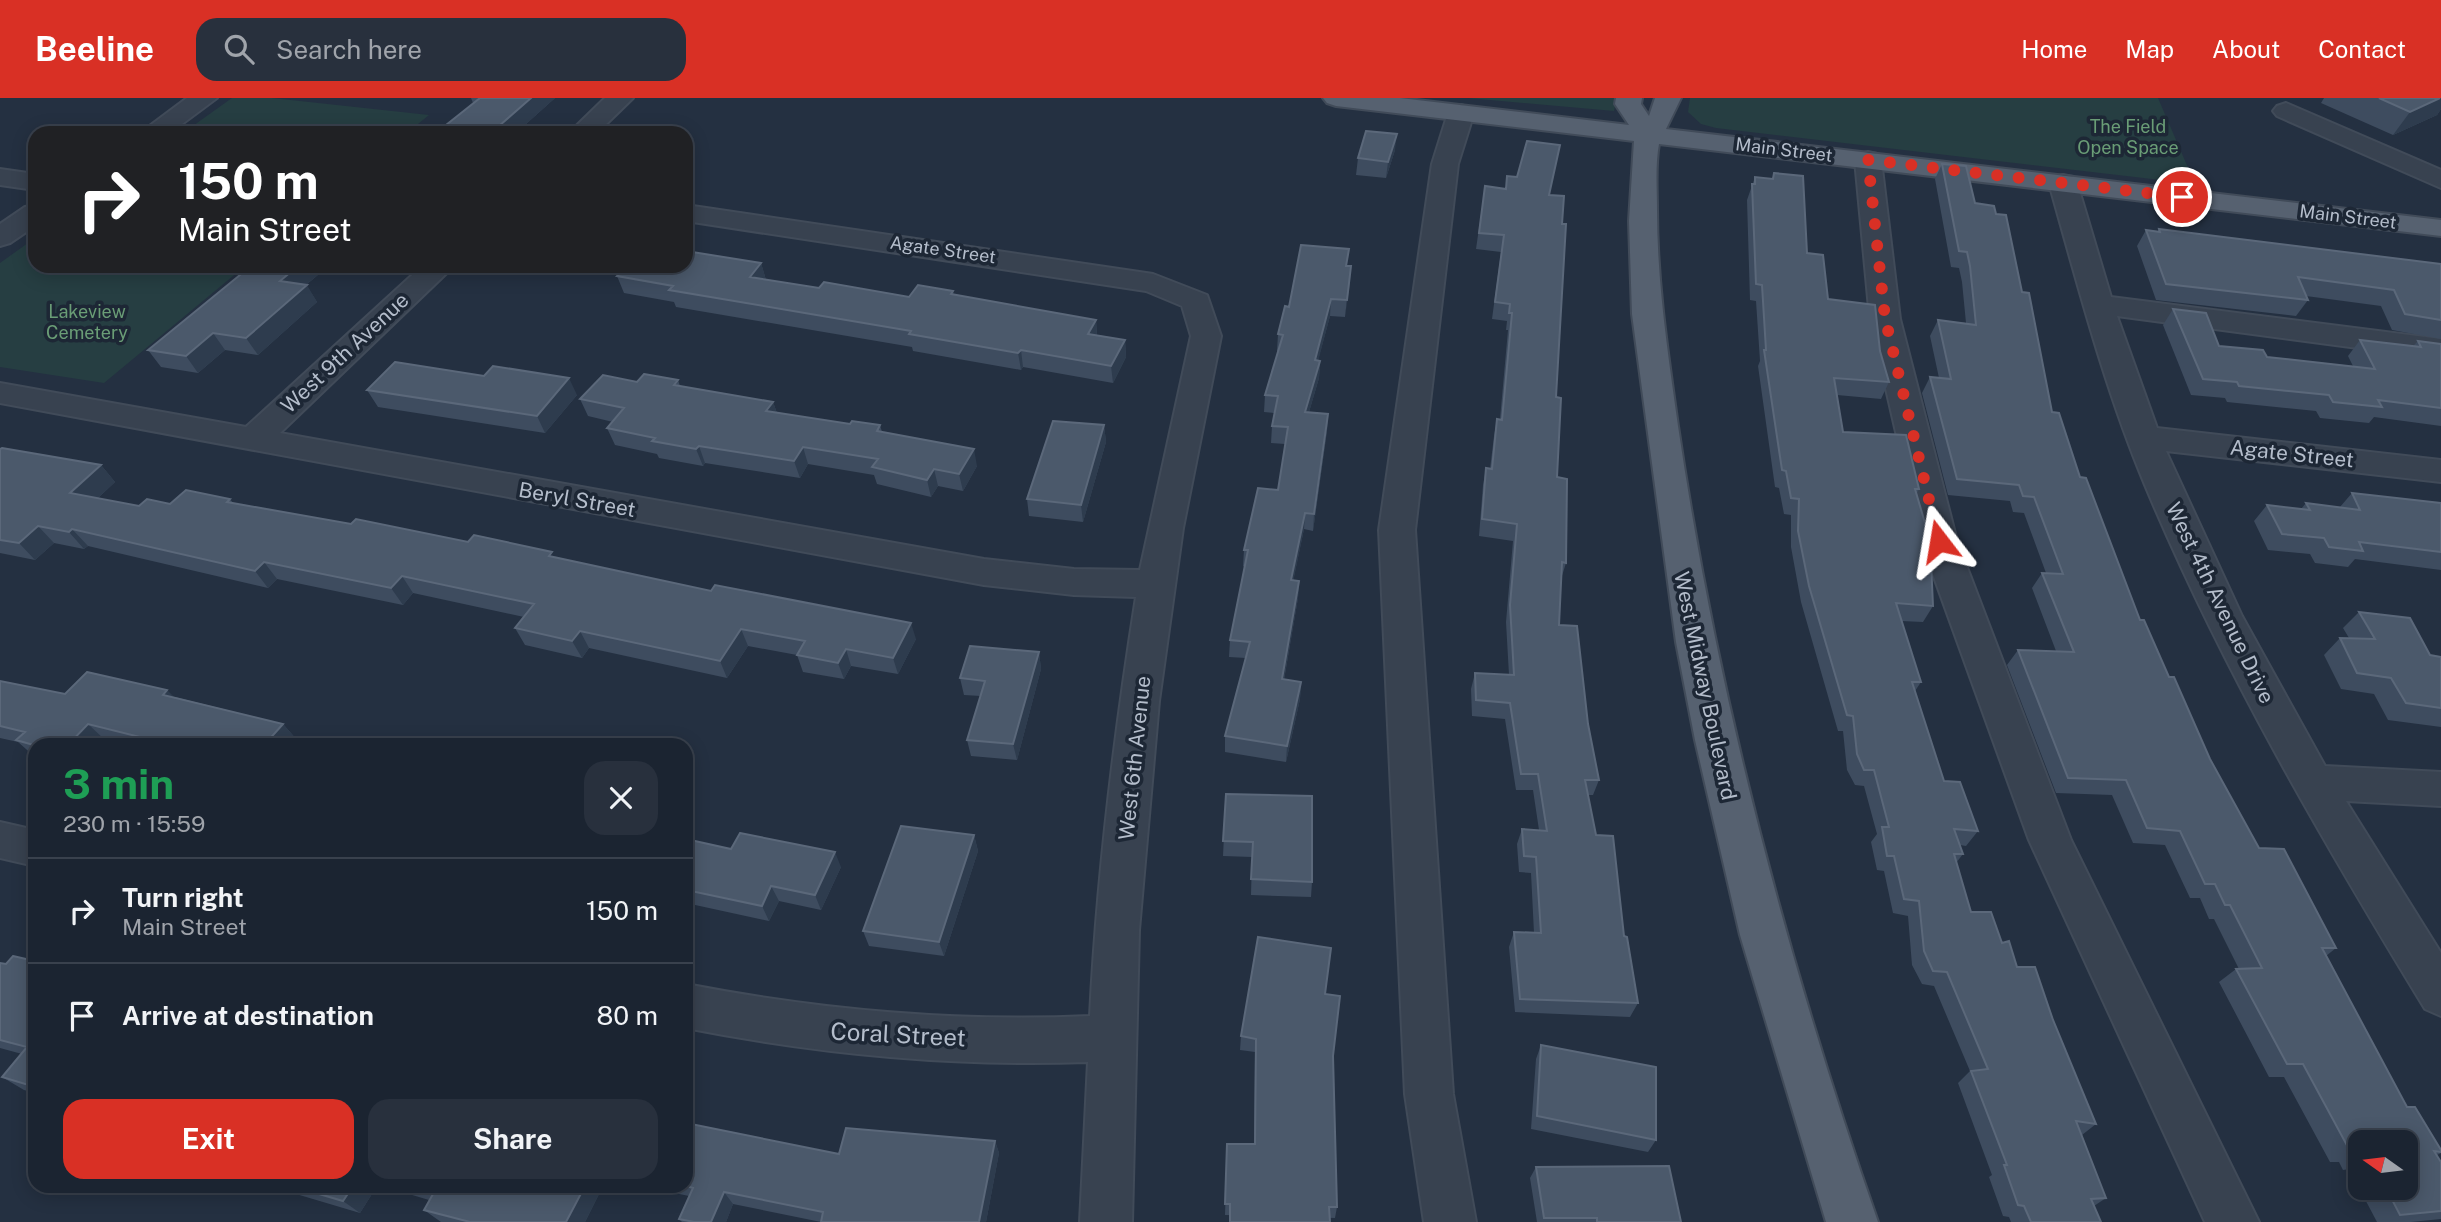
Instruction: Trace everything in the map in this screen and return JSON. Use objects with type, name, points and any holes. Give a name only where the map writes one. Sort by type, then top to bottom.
[{"type":"main road","name":"Main Street","points":[[1336,98],[2441,228]]},
{"type":"main road","points":[[1629,98],[1628,104],[1648,134],[1667,110],[1668,98]]},
{"type":"main road","name":"West Midway Boulevard","points":[[1648,134],[1643,176],[1645,294],[1682,580],[1720,770],[1773,967],[1852,1222]]},
{"type":"street","points":[[163,126],[205,98]]},
{"type":"street","points":[[590,126],[620,98]]},
{"type":"street","points":[[2286,111],[2441,180]]},
{"type":"street","points":[[1450,1222],[1429,1094],[1397,530],[1445,164],[1461,113]]},
{"type":"street","points":[[1868,160],[1885,318],[1939,541],[2050,840],[2189,1136],[2233,1222]]},
{"type":"street","points":[[0,177],[28,181]]},
{"type":"street","name":"West 4th Avenue Drive","points":[[2063,183],[2097,304],[2144,438],[2211,592],[2313,782],[2441,994]]},
{"type":"street","name":"Agate Street","points":[[693,214],[1128,278],[1153,283],[1196,301]]},
{"type":"street","points":[[0,237],[28,218]]},
{"type":"street","name":"West 9th Avenue","points":[[251,440],[431,273]]},
{"type":"street","name":"West 6th Avenue","points":[[1106,1222],[1122,877],[1139,701],[1165,528],[1206,336],[1205,320],[1198,312],[1196,301]]},
{"type":"street","points":[[2097,304],[2441,349]]},
{"type":"street","name":"Beryl Street","points":[[0,393],[984,572],[1074,582],[1157,584]]},
{"type":"street","name":"Agate Street","points":[[2144,438],[2441,471]]},
{"type":"street","points":[[2313,782],[2441,789]]},
{"type":"street","points":[[0,840],[28,846]]},
{"type":"street","name":"Coral Street","points":[[693,1007],[813,1029],[890,1036],[1052,1042],[1113,1038]]},
{"type":"green space","points":[[232,98],[272,98],[429,115],[416,126],[193,126]]},
{"type":"green space","points":[[1468,98],[1617,98],[1614,111]]},
{"type":"green space","name":"The Field Open Space","points":[[1690,98],[2158,98],[2195,184],[1716,128],[1701,124],[1688,112]]},
{"type":"green space","name":"Lakeview Cemetery","points":[[28,243],[28,273],[237,273],[104,383],[0,367],[0,263]]},
{"type":"building","points":[[480,98],[531,98],[499,126],[445,126]]},
{"type":"building","points":[[2379,98],[2440,98],[2410,112]]},
{"type":"building","points":[[1366,131],[1397,134],[1388,162],[1358,158]]},
{"type":"building","points":[[1527,141],[1560,145],[1549,195],[1564,196],[1562,224],[1566,224],[1556,397],[1561,398],[1557,477],[1567,479],[1566,563],[1562,562],[1559,625],[1577,626],[1588,724],[1599,780],[1585,780],[1596,835],[1613,836],[1624,936],[1627,937],[1638,1003],[1520,999],[1514,932],[1541,933],[1536,857],[1524,856],[1522,829],[1547,831],[1538,774],[1521,774],[1510,703],[1476,700],[1475,673],[1514,675],[1510,605],[1517,524],[1482,519],[1486,468],[1492,469],[1497,419],[1502,420],[1512,313],[1509,313],[1510,304],[1495,302],[1504,235],[1479,233],[1485,186],[1506,189],[1507,176],[1517,177]]},
{"type":"building","points":[[1942,164],[1966,166],[1975,203],[1994,206],[1996,214],[2006,215],[2022,292],[2029,293],[2052,412],[2059,413],[2080,477],[2086,478],[2140,620],[2144,620],[2169,677],[2174,677],[2210,759],[2259,848],[2284,849],[2336,948],[2322,948],[2407,1107],[2415,1107],[2441,1150],[2434,1151],[2441,1162],[2441,1211],[2400,1215],[2392,1200],[2418,1200],[2418,1130],[2348,1130],[2348,1147],[2303,1064],[2287,1064],[2236,969],[2262,968],[2230,905],[2225,905],[2215,884],[2205,884],[2180,831],[2147,828],[2126,780],[2068,778],[2018,650],[2074,652],[2042,573],[2063,574],[2034,497],[2023,496],[2019,485],[1957,479],[1930,377],[1951,379],[1938,320],[1976,325],[1967,252],[1959,251]]},
{"type":"building","points":[[1774,173],[1803,176],[1807,253],[1823,255],[1828,299],[1875,305],[1880,351],[1889,382],[1834,378],[1843,432],[1906,435],[1919,489],[1915,489],[1930,540],[1933,606],[1896,603],[1921,682],[1912,682],[1944,781],[1960,782],[1978,831],[1954,829],[1963,854],[1954,854],[1971,912],[1991,912],[2002,943],[2009,941],[2017,967],[2035,967],[2053,1020],[2096,1124],[2076,1121],[2106,1198],[2091,1199],[2101,1222],[2031,1222],[2024,1206],[2018,1205],[2004,1165],[2007,1165],[1971,1071],[1988,1069],[1947,972],[1933,971],[1924,951],[1919,901],[1904,899],[1894,856],[1887,856],[1882,827],[1889,827],[1874,770],[1864,770],[1857,754],[1853,716],[1847,715],[1809,586],[1798,531],[1799,499],[1791,498],[1786,471],[1782,470],[1764,350],[1762,285],[1756,284],[1752,184],[1755,184],[1755,177],[1773,179]]},
{"type":"building","points":[[2159,229],[2441,264],[2441,320],[2405,314],[2394,290],[2298,277],[2308,300],[2166,284],[2146,230],[2160,232]]},
{"type":"building","points":[[1301,245],[1349,249],[1346,266],[1351,266],[1347,300],[1331,299],[1315,360],[1320,361],[1305,412],[1328,414],[1314,514],[1305,513],[1291,580],[1299,581],[1282,679],[1301,682],[1287,746],[1225,736],[1250,642],[1230,640],[1248,550],[1244,550],[1258,488],[1278,490],[1288,427],[1272,426],[1278,396],[1265,395],[1283,335],[1278,334],[1285,306],[1289,307]]},
{"type":"building","points":[[693,252],[761,263],[750,277],[819,288],[824,282],[909,297],[918,285],[953,291],[951,294],[1096,320],[1088,334],[1125,340],[1111,366],[909,334],[911,331],[669,290],[673,286],[617,276],[620,273],[693,273]]},
{"type":"building","points":[[242,273],[290,273],[280,281],[307,285],[246,338],[213,333],[186,356],[148,350]]},
{"type":"building","points":[[2173,309],[2206,313],[2219,346],[2263,350],[2267,357],[2375,369],[2360,340],[2421,347],[2418,341],[2441,344],[2441,408],[2378,400],[2382,407],[2333,402],[2329,395],[2239,386],[2237,382],[2203,379]]},
{"type":"building","points":[[395,362],[484,376],[493,366],[569,378],[537,416],[367,390]]},
{"type":"building","points":[[644,374],[678,380],[674,385],[773,402],[766,411],[850,424],[852,421],[880,425],[877,431],[974,449],[959,474],[934,469],[927,480],[872,467],[878,459],[803,447],[794,461],[652,441],[655,438],[607,428],[624,408],[580,399],[603,375],[637,382]]},
{"type":"building","points":[[1053,421],[1104,425],[1081,505],[1027,499]]},
{"type":"building","points":[[2,448],[101,465],[70,493],[139,506],[147,499],[170,504],[186,490],[230,499],[227,502],[351,524],[356,519],[468,542],[474,535],[552,552],[549,556],[711,591],[715,585],[911,623],[893,658],[846,649],[838,663],[797,655],[805,641],[741,629],[720,661],[580,631],[572,641],[515,628],[534,604],[402,576],[391,588],[264,562],[255,571],[72,529],[69,532],[38,526],[19,543],[0,540]]},
{"type":"building","points":[[2352,493],[2441,503],[2441,552],[2359,542],[2363,551],[2329,547],[2324,538],[2282,534],[2267,505],[2310,510],[2306,503],[2360,510]]},
{"type":"building","points":[[2359,612],[2410,618],[2430,655],[2441,657],[2441,708],[2406,703],[2391,678],[2357,673],[2340,638],[2375,639]]},
{"type":"building","points":[[970,646],[1039,652],[1013,744],[967,740],[985,681],[960,678]]},
{"type":"building","points":[[87,672],[167,690],[163,695],[283,724],[270,738],[144,738],[88,724],[75,738],[28,738],[28,743],[16,740],[25,732],[0,726],[0,681],[65,694]]},
{"type":"building","points":[[1226,794],[1312,796],[1312,882],[1251,879],[1253,842],[1223,841]]},
{"type":"building","points":[[901,826],[974,835],[939,942],[863,931]]},
{"type":"building","points":[[740,833],[835,852],[815,895],[771,886],[762,906],[693,891],[693,841],[731,849]]},
{"type":"building","points":[[1258,937],[1331,948],[1325,994],[1340,996],[1333,1056],[1337,1207],[1329,1207],[1330,1222],[1230,1222],[1230,1204],[1225,1204],[1227,1144],[1255,1144],[1256,1039],[1241,1036]]},
{"type":"building","points":[[13,956],[28,959],[28,1085],[2,1077],[27,1047],[0,1040],[0,963],[6,964]]},
{"type":"building","points":[[1541,1045],[1656,1067],[1656,1140],[1537,1116]]},
{"type":"building","points":[[693,1124],[839,1154],[846,1128],[995,1141],[979,1222],[821,1222],[823,1212],[724,1192],[711,1222],[679,1219],[693,1193]]},
{"type":"building","points":[[1669,1166],[1681,1222],[1597,1222],[1597,1218],[1544,1218],[1536,1167]]},
{"type":"building","points":[[316,1193],[348,1193],[343,1201]]},
{"type":"building","points":[[430,1193],[581,1193],[566,1222],[470,1222],[424,1210],[433,1194]]},
{"type":"route","points":[[1939,541],[1885,318],[1868,160],[2182,197]]}]
